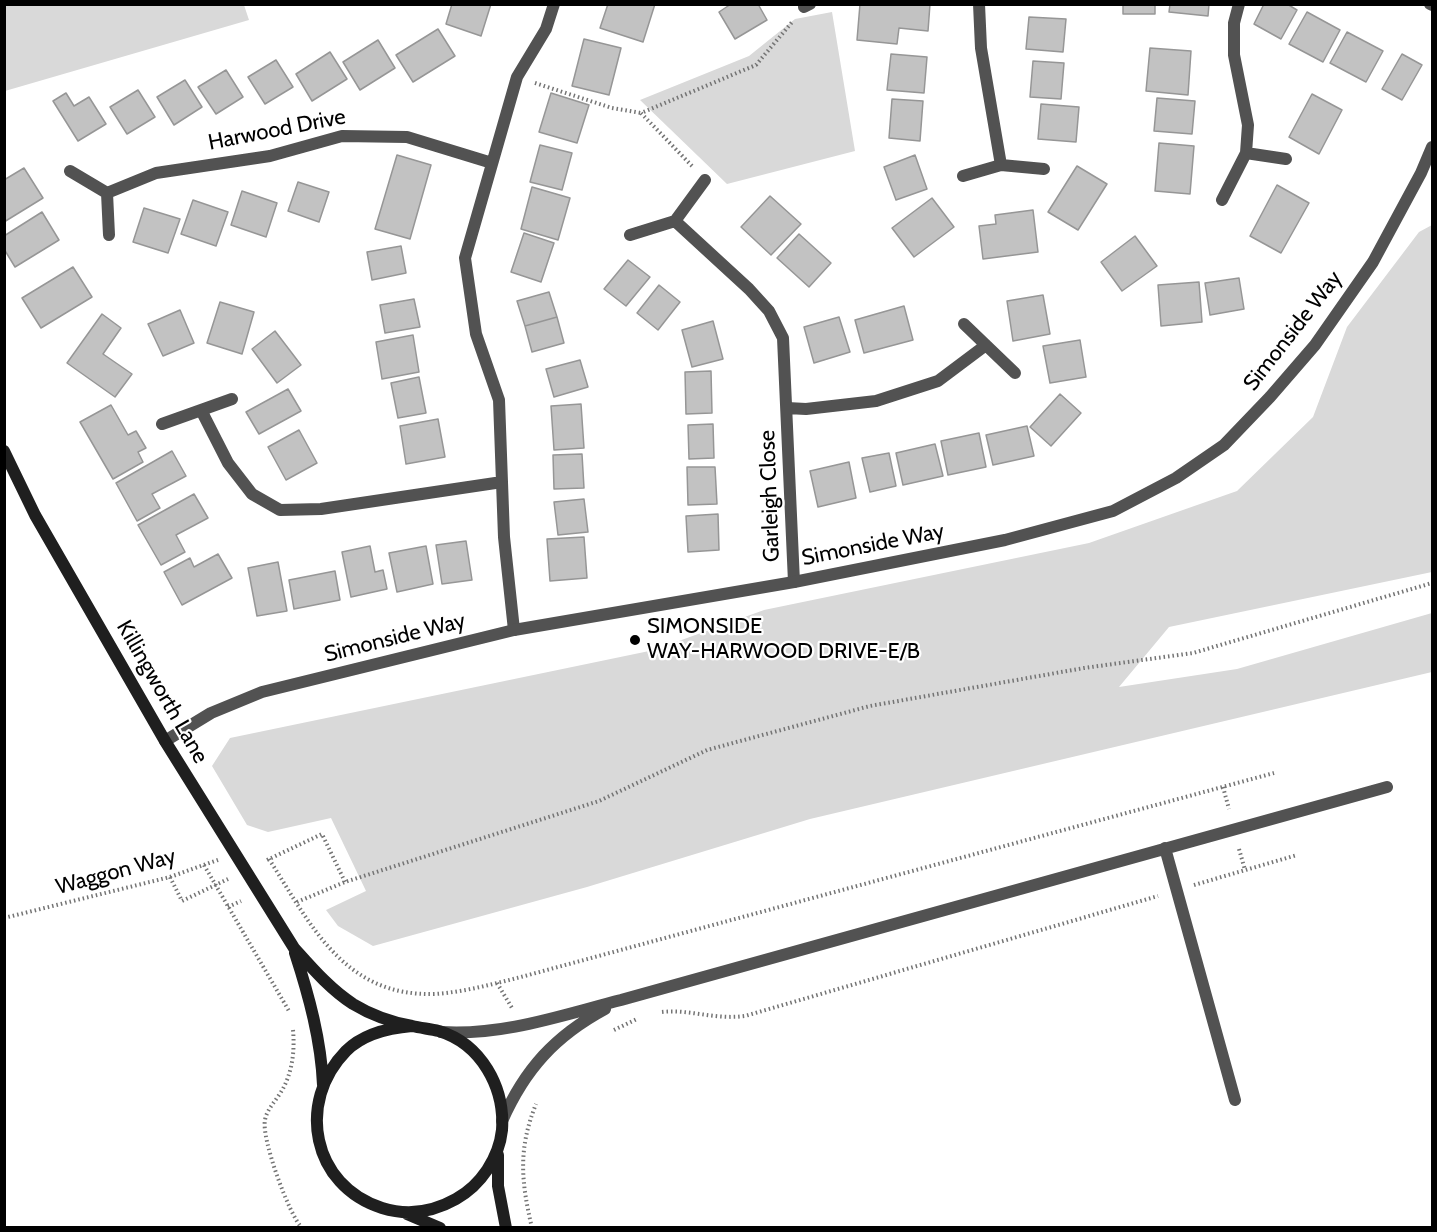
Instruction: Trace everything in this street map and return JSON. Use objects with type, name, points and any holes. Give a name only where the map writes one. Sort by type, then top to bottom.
[{"type":"main road","name":"Killingworth Lane","points":[[4,451],[35,515],[165,741],[294,948]]},
{"type":"main road","points":[[294,948],[315,972],[352,1003],[386,1020],[440,1032],[462,1042],[487,1067],[501,1099],[498,1186],[506,1227]]},
{"type":"main road","points":[[294,948],[312,1010],[322,1065],[323,1086]]},
{"type":"main road","points":[[412,1026],[394,1027],[377,1032],[347,1050],[334,1066],[323,1086],[316,1117],[318,1136],[322,1154],[331,1170],[357,1197],[374,1206],[403,1212],[440,1227]]},
{"type":"main road","points":[[403,1212],[429,1210],[464,1195],[478,1183],[488,1169],[498,1145]]},
{"type":"street","points":[[514,630],[504,537],[499,400],[476,334],[465,258],[517,77],[546,29],[554,4]]},
{"type":"street","points":[[979,4],[981,48],[1002,165]]},
{"type":"street","points":[[1222,200],[1246,153],[1248,125],[1234,55],[1234,23],[1239,4]]},
{"type":"street","name":"Harwood Drive","points":[[107,193],[156,173],[270,156],[342,136],[407,137],[492,163]]},
{"type":"street","name":"Simonside Way","points":[[165,741],[211,713],[262,692],[514,630],[794,582],[1005,540],[1113,511],[1176,478],[1224,445],[1316,345],[1373,262],[1421,173],[1432,147]]},
{"type":"street","points":[[1246,153],[1286,159]]},
{"type":"street","points":[[963,177],[1002,165],[1044,169]]},
{"type":"street","points":[[70,171],[107,193],[109,235]]},
{"type":"street","points":[[630,236],[675,221],[705,180]]},
{"type":"street","name":"Garleigh Close","points":[[675,221],[743,282],[769,311],[783,338],[794,582]]},
{"type":"street","points":[[964,324],[1015,373]]},
{"type":"street","name":"Garleigh Close","points":[[787,408],[806,409],[876,400],[938,381],[986,345]]},
{"type":"street","points":[[162,424],[232,399]]},
{"type":"street","points":[[201,410],[228,463],[252,494],[280,510],[321,509],[502,482]]},
{"type":"street","points":[[440,1032],[479,1032],[503,1029],[621,1000],[1387,787]]},
{"type":"street","points":[[1165,848],[1235,1100]]},
{"type":"street","points":[[502,1121],[522,1080],[540,1058],[571,1030],[621,1000]]},
{"type":"path","points":[[517,77],[612,108],[641,113],[756,65],[807,6]]},
{"type":"path","points":[[641,113],[705,180]]},
{"type":"path","points":[[297,902],[345,882],[599,801],[707,750],[870,706],[1084,668],[1193,653],[1432,583]]},
{"type":"path","points":[[345,882],[322,834],[269,859],[335,955],[357,974],[400,991],[418,994],[460,991],[544,971],[1274,773]]},
{"type":"path","name":"Waggon Way","points":[[4,918],[170,877],[236,855]]},
{"type":"path","points":[[658,1013],[679,1012],[731,1018],[758,1013],[1297,855]]},
{"type":"path","points":[[204,865],[276,986],[289,1013]]},
{"type":"path","points":[[170,877],[182,901],[216,885]]},
{"type":"path","points":[[608,1033],[641,1018]]},
{"type":"path","points":[[292,1023],[294,1046],[290,1073],[267,1113],[264,1123],[268,1146],[290,1208],[297,1223],[302,1227]]},
{"type":"path","points":[[532,1227],[527,1205],[522,1157],[529,1122],[541,1095]]},
{"type":"shaded area","points":[[5,4],[244,5],[249,20],[5,91]]},
{"type":"shaded area","points":[[832,12],[855,151],[727,184],[640,100],[749,56],[795,19]]},
{"type":"shaded area","points":[[1432,225],[1432,572],[1169,627],[1119,687],[1237,669],[1432,613],[1432,672],[810,819],[587,887],[373,946],[338,926],[326,910],[366,891],[331,818],[268,832],[247,825],[212,766],[230,738],[654,650],[764,610],[1089,543],[1237,491],[1313,417],[1347,327],[1419,232]]},
{"type":"building","points":[[452,4],[491,4],[481,36],[446,24]]},
{"type":"building","points":[[608,4],[655,4],[643,42],[600,28]]},
{"type":"building","points":[[731,4],[758,4],[767,20],[735,39],[719,12]]},
{"type":"building","points":[[860,4],[930,4],[928,31],[899,28],[897,44],[857,40]]},
{"type":"building","points":[[1123,4],[1155,4],[1155,14],[1123,14]]},
{"type":"building","points":[[1170,4],[1209,4],[1208,16],[1169,12]]},
{"type":"building","points":[[1264,4],[1287,4],[1297,10],[1281,39],[1254,24]]},
{"type":"building","points":[[1307,12],[1340,30],[1323,62],[1289,44]]},
{"type":"building","points":[[1029,17],[1066,19],[1063,52],[1026,49]]},
{"type":"building","points":[[438,29],[455,56],[413,82],[396,55]]},
{"type":"building","points":[[1347,32],[1383,51],[1366,82],[1330,63]]},
{"type":"building","points":[[584,39],[621,48],[609,95],[572,86]]},
{"type":"building","points":[[378,40],[395,68],[360,90],[343,62]]},
{"type":"building","points":[[1150,48],[1191,51],[1188,95],[1146,91]]},
{"type":"building","points":[[330,52],[347,79],[312,101],[296,74]]},
{"type":"building","points":[[891,54],[927,57],[924,93],[887,90]]},
{"type":"building","points":[[1402,54],[1422,65],[1402,100],[1382,89]]},
{"type":"building","points":[[276,60],[293,87],[265,104],[248,77]]},
{"type":"building","points":[[1033,61],[1064,63],[1061,99],[1030,97]]},
{"type":"building","points":[[226,70],[243,97],[216,114],[198,87]]},
{"type":"building","points":[[185,80],[202,107],[174,125],[157,97]]},
{"type":"building","points":[[138,90],[155,117],[127,134],[110,107]]},
{"type":"building","points":[[66,93],[74,106],[89,97],[106,124],[78,141],[53,101]]},
{"type":"building","points":[[551,93],[589,105],[577,143],[539,132]]},
{"type":"building","points":[[1312,94],[1342,110],[1319,154],[1289,137]]},
{"type":"building","points":[[1157,98],[1195,101],[1192,134],[1154,131]]},
{"type":"building","points":[[892,99],[923,101],[920,141],[889,138]]},
{"type":"building","points":[[1041,104],[1079,107],[1076,142],[1038,139]]},
{"type":"building","points":[[1159,143],[1194,146],[1190,194],[1155,191]]},
{"type":"building","points":[[540,145],[572,153],[562,190],[530,182]]},
{"type":"building","points":[[397,155],[431,165],[410,239],[375,229]]},
{"type":"building","points":[[915,155],[927,189],[896,200],[884,167]]},
{"type":"building","points":[[1077,166],[1107,184],[1078,230],[1048,212]]},
{"type":"building","points":[[24,168],[43,198],[4,222],[4,180]]},
{"type":"building","points":[[298,182],[329,192],[319,222],[288,211]]},
{"type":"building","points":[[1277,185],[1309,203],[1281,253],[1250,236]]},
{"type":"building","points":[[532,187],[570,198],[558,240],[521,229]]},
{"type":"building","points":[[242,191],[277,203],[266,237],[231,225]]},
{"type":"building","points":[[770,196],[801,224],[771,255],[741,227]]},
{"type":"building","points":[[932,198],[954,227],[914,257],[892,228]]},
{"type":"building","points":[[193,200],[228,212],[216,246],[181,234]]},
{"type":"building","points":[[144,208],[180,219],[168,253],[133,242]]},
{"type":"building","points":[[1033,210],[1038,252],[983,259],[979,226],[996,224],[995,215]]},
{"type":"building","points":[[42,212],[59,240],[15,267],[4,249],[4,236]]},
{"type":"building","points":[[524,233],[554,243],[541,282],[511,272]]},
{"type":"building","points":[[799,234],[831,263],[809,287],[777,258]]},
{"type":"building","points":[[1135,236],[1157,266],[1122,291],[1101,262]]},
{"type":"building","points":[[401,246],[406,273],[372,280],[367,252]]},
{"type":"building","points":[[628,260],[650,277],[626,306],[604,289]]},
{"type":"building","points":[[73,267],[92,297],[41,328],[22,298]]},
{"type":"building","points":[[1239,278],[1244,309],[1210,315],[1205,283]]},
{"type":"building","points":[[1199,282],[1202,322],[1161,326],[1158,285]]},
{"type":"building","points":[[659,285],[680,302],[658,330],[637,313]]},
{"type":"building","points":[[549,292],[557,317],[525,326],[517,301]]},
{"type":"building","points":[[1043,295],[1050,334],[1013,341],[1007,301]]},
{"type":"building","points":[[414,299],[420,327],[385,333],[380,305]]},
{"type":"building","points":[[220,302],[254,312],[242,354],[207,343]]},
{"type":"building","points":[[904,306],[913,340],[864,353],[855,320]]},
{"type":"building","points":[[180,310],[194,343],[163,356],[148,324]]},
{"type":"building","points":[[102,314],[121,328],[103,354],[132,374],[115,397],[67,363]]},
{"type":"building","points":[[557,317],[564,343],[532,352],[525,326]]},
{"type":"building","points":[[839,317],[850,352],[814,363],[804,327]]},
{"type":"building","points":[[713,321],[723,359],[692,367],[682,330]]},
{"type":"building","points":[[275,331],[301,365],[277,383],[252,349]]},
{"type":"building","points":[[413,335],[419,372],[382,379],[376,342]]},
{"type":"building","points":[[1080,340],[1086,377],[1050,383],[1043,346]]},
{"type":"building","points":[[580,360],[588,387],[554,397],[546,369]]},
{"type":"building","points":[[711,371],[712,413],[686,414],[685,372]]},
{"type":"building","points":[[419,377],[426,413],[398,418],[391,383]]},
{"type":"building","points":[[288,389],[301,411],[259,434],[246,412]]},
{"type":"building","points":[[1060,394],[1081,413],[1051,446],[1030,427]]},
{"type":"building","points":[[581,404],[584,448],[554,450],[551,406]]},
{"type":"building","points":[[111,405],[128,435],[136,431],[146,448],[138,452],[143,462],[113,479],[80,422]]},
{"type":"building","points":[[438,419],[445,457],[406,464],[400,426]]},
{"type":"building","points":[[713,424],[714,458],[689,459],[688,425]]},
{"type":"building","points":[[1027,426],[1034,456],[993,465],[986,435]]},
{"type":"building","points":[[299,430],[317,463],[286,480],[268,447]]},
{"type":"building","points":[[979,433],[986,467],[948,475],[941,441]]},
{"type":"building","points":[[935,444],[943,476],[903,485],[896,453]]},
{"type":"building","points":[[172,451],[186,476],[152,494],[160,508],[137,521],[116,483]]},
{"type":"building","points":[[889,453],[896,486],[870,492],[862,458]]},
{"type":"building","points":[[582,454],[584,488],[554,489],[553,455]]},
{"type":"building","points":[[849,462],[856,498],[818,507],[810,471]]},
{"type":"building","points":[[687,467],[715,467],[717,504],[688,505]]},
{"type":"building","points":[[194,494],[208,518],[176,535],[185,552],[161,565],[138,525]]},
{"type":"building","points":[[584,499],[588,532],[558,535],[554,502]]},
{"type":"building","points":[[718,514],[719,550],[688,552],[686,516]]},
{"type":"building","points":[[584,537],[587,578],[550,581],[547,539]]},
{"type":"building","points":[[466,541],[472,580],[442,584],[436,545]]},
{"type":"building","points":[[370,546],[375,572],[383,570],[387,589],[351,597],[342,552]]},
{"type":"building","points":[[426,546],[433,584],[397,592],[389,553]]},
{"type":"building","points":[[218,554],[232,578],[182,605],[164,572],[190,558],[194,567]]},
{"type":"building","points":[[278,562],[287,611],[257,616],[248,568]]},
{"type":"building","points":[[335,571],[340,600],[294,609],[289,580]]},
{"type":"place","name":"SIMONSIDE WAY-HARWOOD DRIVE-E/B","points":[[635,640]]}]
